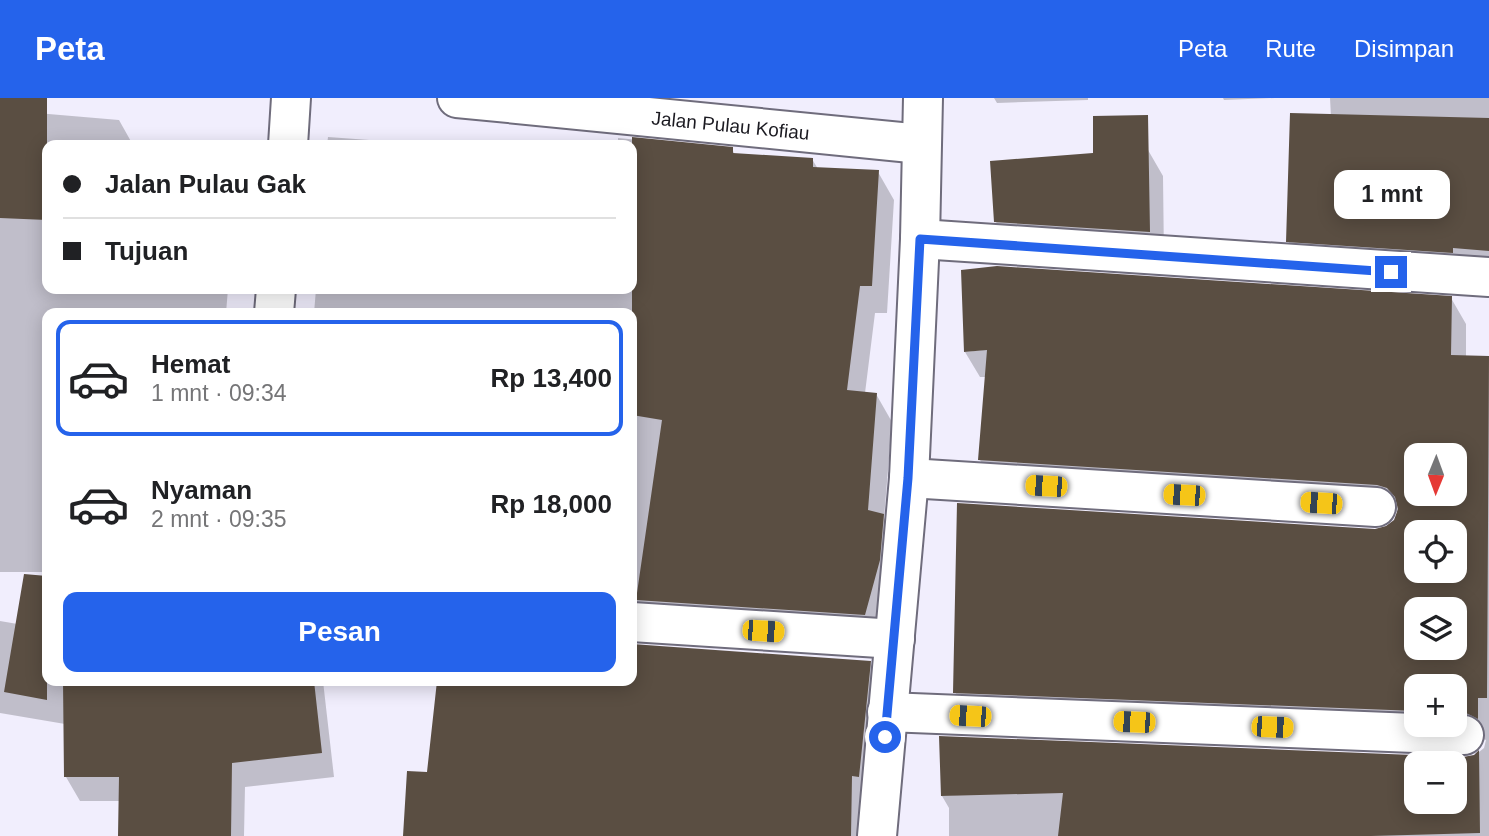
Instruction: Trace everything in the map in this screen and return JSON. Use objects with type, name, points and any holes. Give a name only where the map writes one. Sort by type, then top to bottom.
[{"type":"street","points":[[288,140],[292,98]]},
{"type":"street","name":"Jalan Pulau Kofiau","points":[[457,98],[921,144]]},
{"type":"street","points":[[877,836],[908,478],[920,239],[923,98]]},
{"type":"street","points":[[920,239],[1489,277]]},
{"type":"street","points":[[908,478],[1376,507]]},
{"type":"street","points":[[637,622],[895,639]]},
{"type":"street","points":[[887,712],[1404,733]]},
{"type":"building","points":[[0,98],[47,98],[47,140],[42,140],[42,220],[0,218]]},
{"type":"building","points":[[1290,113],[1489,118],[1489,251],[1453,248],[1453,253],[1286,242]]},
{"type":"building","points":[[1148,115],[1150,232],[994,222],[990,161],[1093,153],[1093,116]]},
{"type":"building","points":[[632,137],[733,147],[733,153],[813,158],[813,167],[879,170],[872,286],[860,286],[847,390],[877,393],[868,510],[884,514],[880,560],[865,615],[637,600],[662,420],[637,416],[637,308],[632,308],[632,294],[637,294],[637,140],[632,140]]},
{"type":"building","points":[[997,266],[1452,296],[1451,355],[1489,356],[1487,698],[1478,698],[1478,719],[1467,714],[1467,674],[1404,674],[1404,711],[953,693],[957,503],[1375,529],[1394,520],[1398,509],[1395,497],[1387,488],[1377,485],[978,460],[987,350],[964,352],[961,270]]},
{"type":"building","points":[[24,574],[42,576],[42,686],[47,686],[47,700],[4,692]]},
{"type":"building","points":[[637,644],[871,661],[859,777],[852,776],[851,836],[403,836],[407,771],[427,772],[436,686],[637,686]]},
{"type":"building","points":[[63,686],[315,686],[322,753],[232,763],[231,836],[118,836],[119,777],[64,777]]},
{"type":"building","points":[[939,736],[1404,755],[1404,814],[1467,814],[1467,756],[1474,755],[1479,750],[1480,833],[1371,836],[1058,836],[1063,793],[941,796]]},
{"type":"route","points":[[885,737],[908,478],[920,239],[1391,272]]}]
